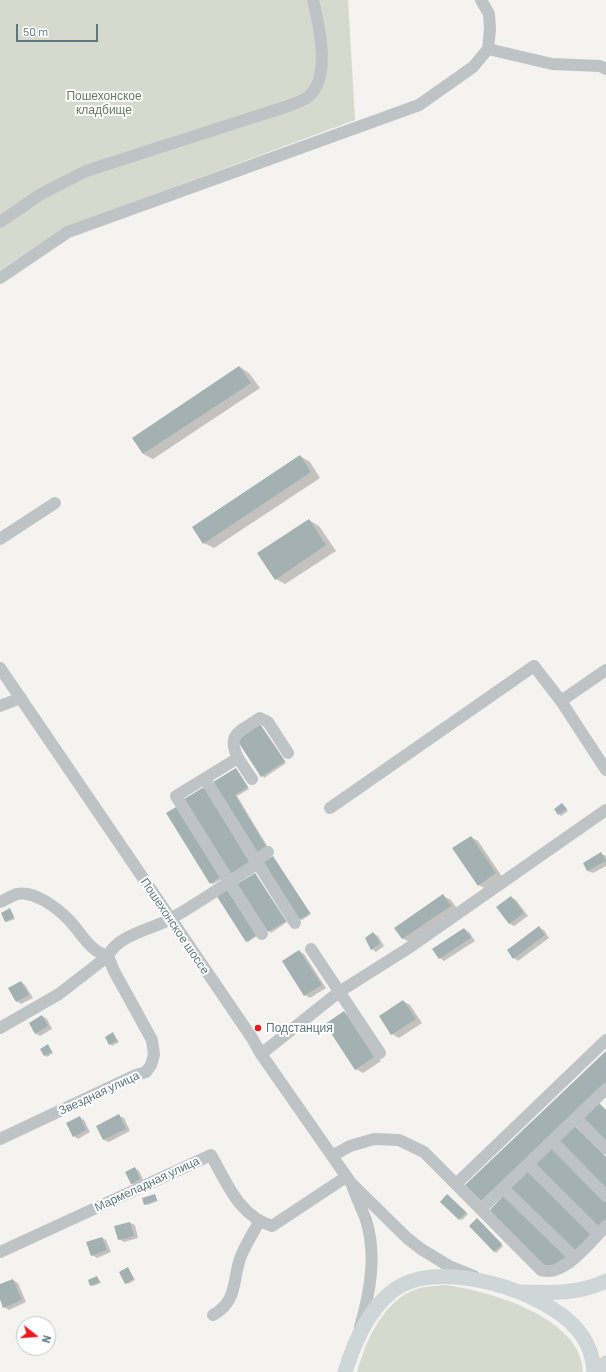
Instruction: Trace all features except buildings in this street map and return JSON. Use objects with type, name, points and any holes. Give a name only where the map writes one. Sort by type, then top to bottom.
[{"type":"main road","points":[[345,1372],[357,1337],[382,1302],[394,1290],[408,1282],[436,1276],[479,1278],[518,1291],[558,1312],[577,1328],[588,1346],[594,1372]]},
{"type":"main road","points":[[518,1291],[571,1292],[606,1281]]},
{"type":"main road","points":[[603,1372],[606,1362]]},
{"type":"street","points":[[0,222],[41,194],[86,171],[285,107],[309,97],[317,87],[320,76],[321,48],[313,0]]},
{"type":"street","points":[[0,278],[68,232],[420,105],[473,67],[488,49],[490,28],[489,14],[481,0]]},
{"type":"street","points":[[488,49],[552,64],[600,66],[606,68]]},
{"type":"street","points":[[0,539],[55,503]]},
{"type":"street","points":[[330,808],[534,666],[561,701],[606,770]]},
{"type":"street","name":"Пошехонское шоссе","points":[[0,668],[252,1038],[261,1054],[349,1180]]},
{"type":"street","points":[[561,701],[606,670]]},
{"type":"street","points":[[0,706],[21,698]]},
{"type":"street","points":[[252,779],[233,748],[232,741],[234,736],[260,718],[268,722],[288,752]]},
{"type":"street","points":[[238,758],[176,796],[228,882],[262,934]]},
{"type":"street","points":[[205,779],[295,923]]},
{"type":"street","points":[[261,1054],[339,992],[407,948],[606,810]]},
{"type":"street","points":[[0,1028],[58,994],[108,956],[111,949],[135,934],[171,919],[257,864],[259,858],[268,852]]},
{"type":"street","points":[[0,902],[17,894],[28,894],[40,899],[68,919],[81,937],[99,954],[108,956]]},
{"type":"street","points":[[311,949],[380,1053]]},
{"type":"street","name":"Звездная улица","points":[[0,1139],[136,1075],[146,1072],[151,1065],[154,1055],[152,1040],[114,971],[108,956]]},
{"type":"street","points":[[456,1184],[606,1040]]},
{"type":"street","points":[[481,1209],[576,1118],[604,1096]]},
{"type":"street","points":[[576,1118],[606,1149]]},
{"type":"street","points":[[332,1156],[350,1146],[374,1139],[399,1140],[424,1152],[541,1270],[547,1272],[556,1271],[565,1266],[574,1258],[602,1230],[528,1164]]},
{"type":"street","points":[[552,1141],[606,1196]]},
{"type":"street","name":"Мармеладная улица","points":[[0,1252],[211,1155],[240,1206],[258,1222]]},
{"type":"street","points":[[213,1315],[223,1310],[232,1296],[241,1257],[258,1222],[272,1226],[349,1180]]},
{"type":"street","points":[[349,1180],[407,1238],[421,1249],[449,1266],[479,1278]]},
{"type":"street","points":[[349,1180],[366,1221],[372,1262],[370,1282],[357,1337]]},
{"type":"street","points":[[504,1188],[574,1258]]},
{"type":"green space","name":"Пошехонское кладбище","points":[[0,0],[348,0],[355,120],[66,227],[0,270]]},
{"type":"green space","points":[[445,1285],[485,1293],[508,1301],[530,1310],[550,1322],[567,1336],[578,1353],[583,1372],[357,1372],[371,1335],[385,1312],[395,1302],[405,1294],[417,1289]]},
{"type":"place","name":"Подстанция","points":[[258,1028]]}]
